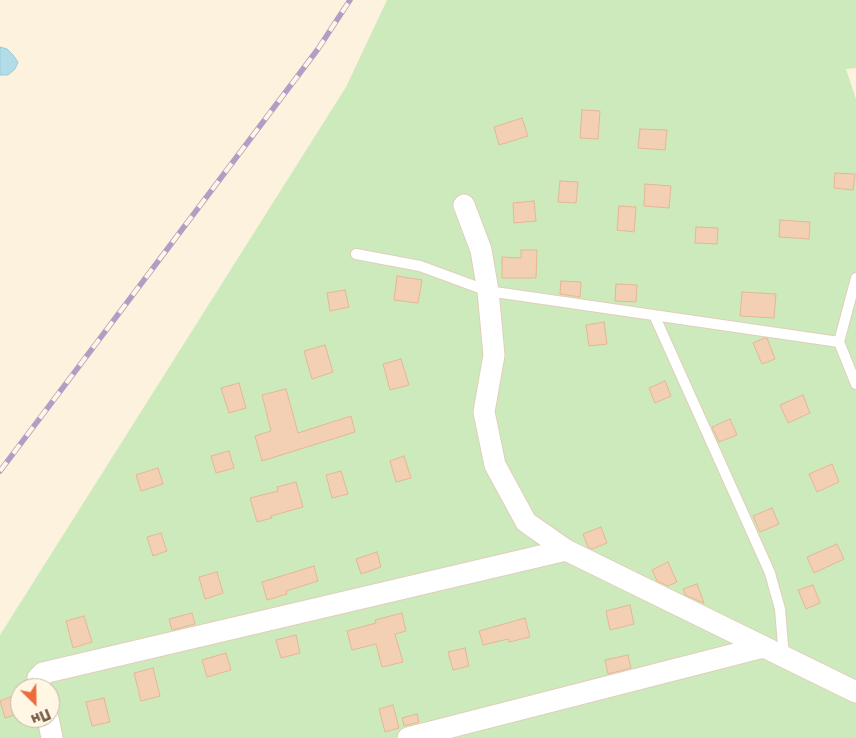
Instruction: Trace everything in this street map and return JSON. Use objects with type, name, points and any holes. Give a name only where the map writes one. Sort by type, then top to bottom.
[{"type":"street","points":[[464,205],[481,250],[488,291],[494,355],[484,412],[495,464],[526,522],[566,550],[856,692]]},
{"type":"street","points":[[38,678],[43,673],[566,550]]},
{"type":"street","points":[[408,738],[763,648]]},
{"type":"lane","points":[[356,254],[420,266],[488,291],[655,317],[839,342]]},
{"type":"lane","points":[[856,278],[839,342],[856,384]]},
{"type":"lane","points":[[655,317],[770,573],[780,609],[784,657]]},
{"type":"green space","points":[[387,0],[856,0],[856,68],[846,69],[856,99],[856,738],[0,738],[0,635],[346,87]]},
{"type":"water","points":[[0,47],[7,49],[18,62],[15,69],[8,75],[0,75]]},
{"type":"building","points":[[582,110],[600,111],[598,139],[580,138]]},
{"type":"building","points":[[522,118],[528,136],[499,145],[494,127]]},
{"type":"building","points":[[640,129],[667,130],[665,150],[638,148]]},
{"type":"building","points":[[835,173],[855,174],[853,190],[834,188]]},
{"type":"building","points":[[560,181],[578,182],[576,203],[558,202]]},
{"type":"building","points":[[645,184],[671,186],[669,208],[644,206]]},
{"type":"building","points":[[534,201],[536,221],[514,223],[513,203]]},
{"type":"building","points":[[619,206],[636,207],[634,232],[617,230]]},
{"type":"building","points":[[780,220],[810,222],[809,239],[779,237]]},
{"type":"building","points":[[696,227],[718,228],[717,244],[695,243]]},
{"type":"building","points":[[521,250],[537,250],[536,278],[502,278],[502,257],[521,258]]},
{"type":"building","points":[[397,276],[422,280],[418,303],[394,300]]},
{"type":"building","points":[[561,281],[581,282],[580,297],[560,294]]},
{"type":"building","points":[[616,284],[637,285],[636,302],[615,301]]},
{"type":"building","points":[[345,290],[349,307],[330,311],[327,293]]},
{"type":"building","points":[[742,292],[776,294],[774,318],[740,316]]},
{"type":"building","points":[[604,322],[607,344],[589,346],[586,325]]},
{"type":"building","points":[[767,338],[775,359],[762,364],[753,343]]},
{"type":"building","points":[[325,345],[333,372],[312,379],[304,351]]},
{"type":"building","points":[[401,359],[409,385],[390,390],[383,364]]},
{"type":"building","points":[[665,381],[671,396],[655,403],[649,388]]},
{"type":"building","points":[[239,383],[246,408],[229,413],[221,388]]},
{"type":"building","points":[[286,389],[298,433],[351,416],[355,432],[262,461],[255,436],[271,431],[262,395]]},
{"type":"building","points":[[803,395],[810,413],[788,423],[780,405]]},
{"type":"building","points":[[730,419],[737,435],[719,442],[712,427]]},
{"type":"building","points":[[229,451],[234,468],[216,473],[211,456]]},
{"type":"building","points":[[404,456],[411,478],[396,482],[390,461]]},
{"type":"building","points":[[832,464],[839,482],[817,492],[809,474]]},
{"type":"building","points":[[158,468],[163,484],[141,491],[136,475]]},
{"type":"building","points":[[341,471],[348,494],[332,498],[326,475]]},
{"type":"building","points":[[296,482],[303,507],[257,522],[250,498],[278,491],[277,487]]},
{"type":"building","points":[[772,508],[779,524],[760,532],[753,516]]},
{"type":"building","points":[[601,527],[607,543],[592,549],[588,547],[583,534]]},
{"type":"building","points":[[161,533],[167,551],[153,556],[147,537]]},
{"type":"building","points":[[837,544],[844,559],[814,573],[807,557]]},
{"type":"building","points":[[377,552],[381,567],[361,574],[356,559]]},
{"type":"building","points":[[668,562],[677,582],[668,586],[657,581],[652,570]]},
{"type":"building","points":[[314,566],[318,581],[286,591],[287,594],[267,600],[262,582]]},
{"type":"building","points":[[217,572],[223,593],[205,599],[199,577]]},
{"type":"building","points":[[697,584],[704,603],[685,595],[683,589]]},
{"type":"building","points":[[813,585],[820,603],[806,609],[798,590]]},
{"type":"building","points":[[630,605],[634,624],[610,630],[606,611]]},
{"type":"building","points":[[192,613],[195,624],[172,630],[169,619]]},
{"type":"building","points":[[402,613],[406,631],[395,634],[403,662],[382,667],[376,644],[352,650],[347,631],[376,623],[375,620]]},
{"type":"building","points":[[84,616],[92,642],[73,648],[66,621]]},
{"type":"building","points":[[525,618],[530,637],[509,642],[508,639],[483,645],[479,631]]},
{"type":"building","points":[[296,635],[300,653],[281,658],[276,640]]},
{"type":"building","points":[[465,648],[469,666],[453,670],[448,652]]},
{"type":"building","points":[[226,653],[231,670],[207,677],[202,660]]},
{"type":"building","points":[[628,655],[631,668],[608,674],[605,660]]},
{"type":"building","points":[[153,668],[160,696],[141,701],[134,673]]},
{"type":"building","points":[[10,697],[10,716],[5,718],[0,701]]},
{"type":"building","points":[[104,698],[110,722],[92,726],[86,702]]},
{"type":"building","points":[[393,705],[399,728],[385,732],[379,709]]},
{"type":"building","points":[[417,714],[419,722],[404,726],[402,718]]},
{"type":"railway","points":[[0,471],[318,49],[350,0]]}]
